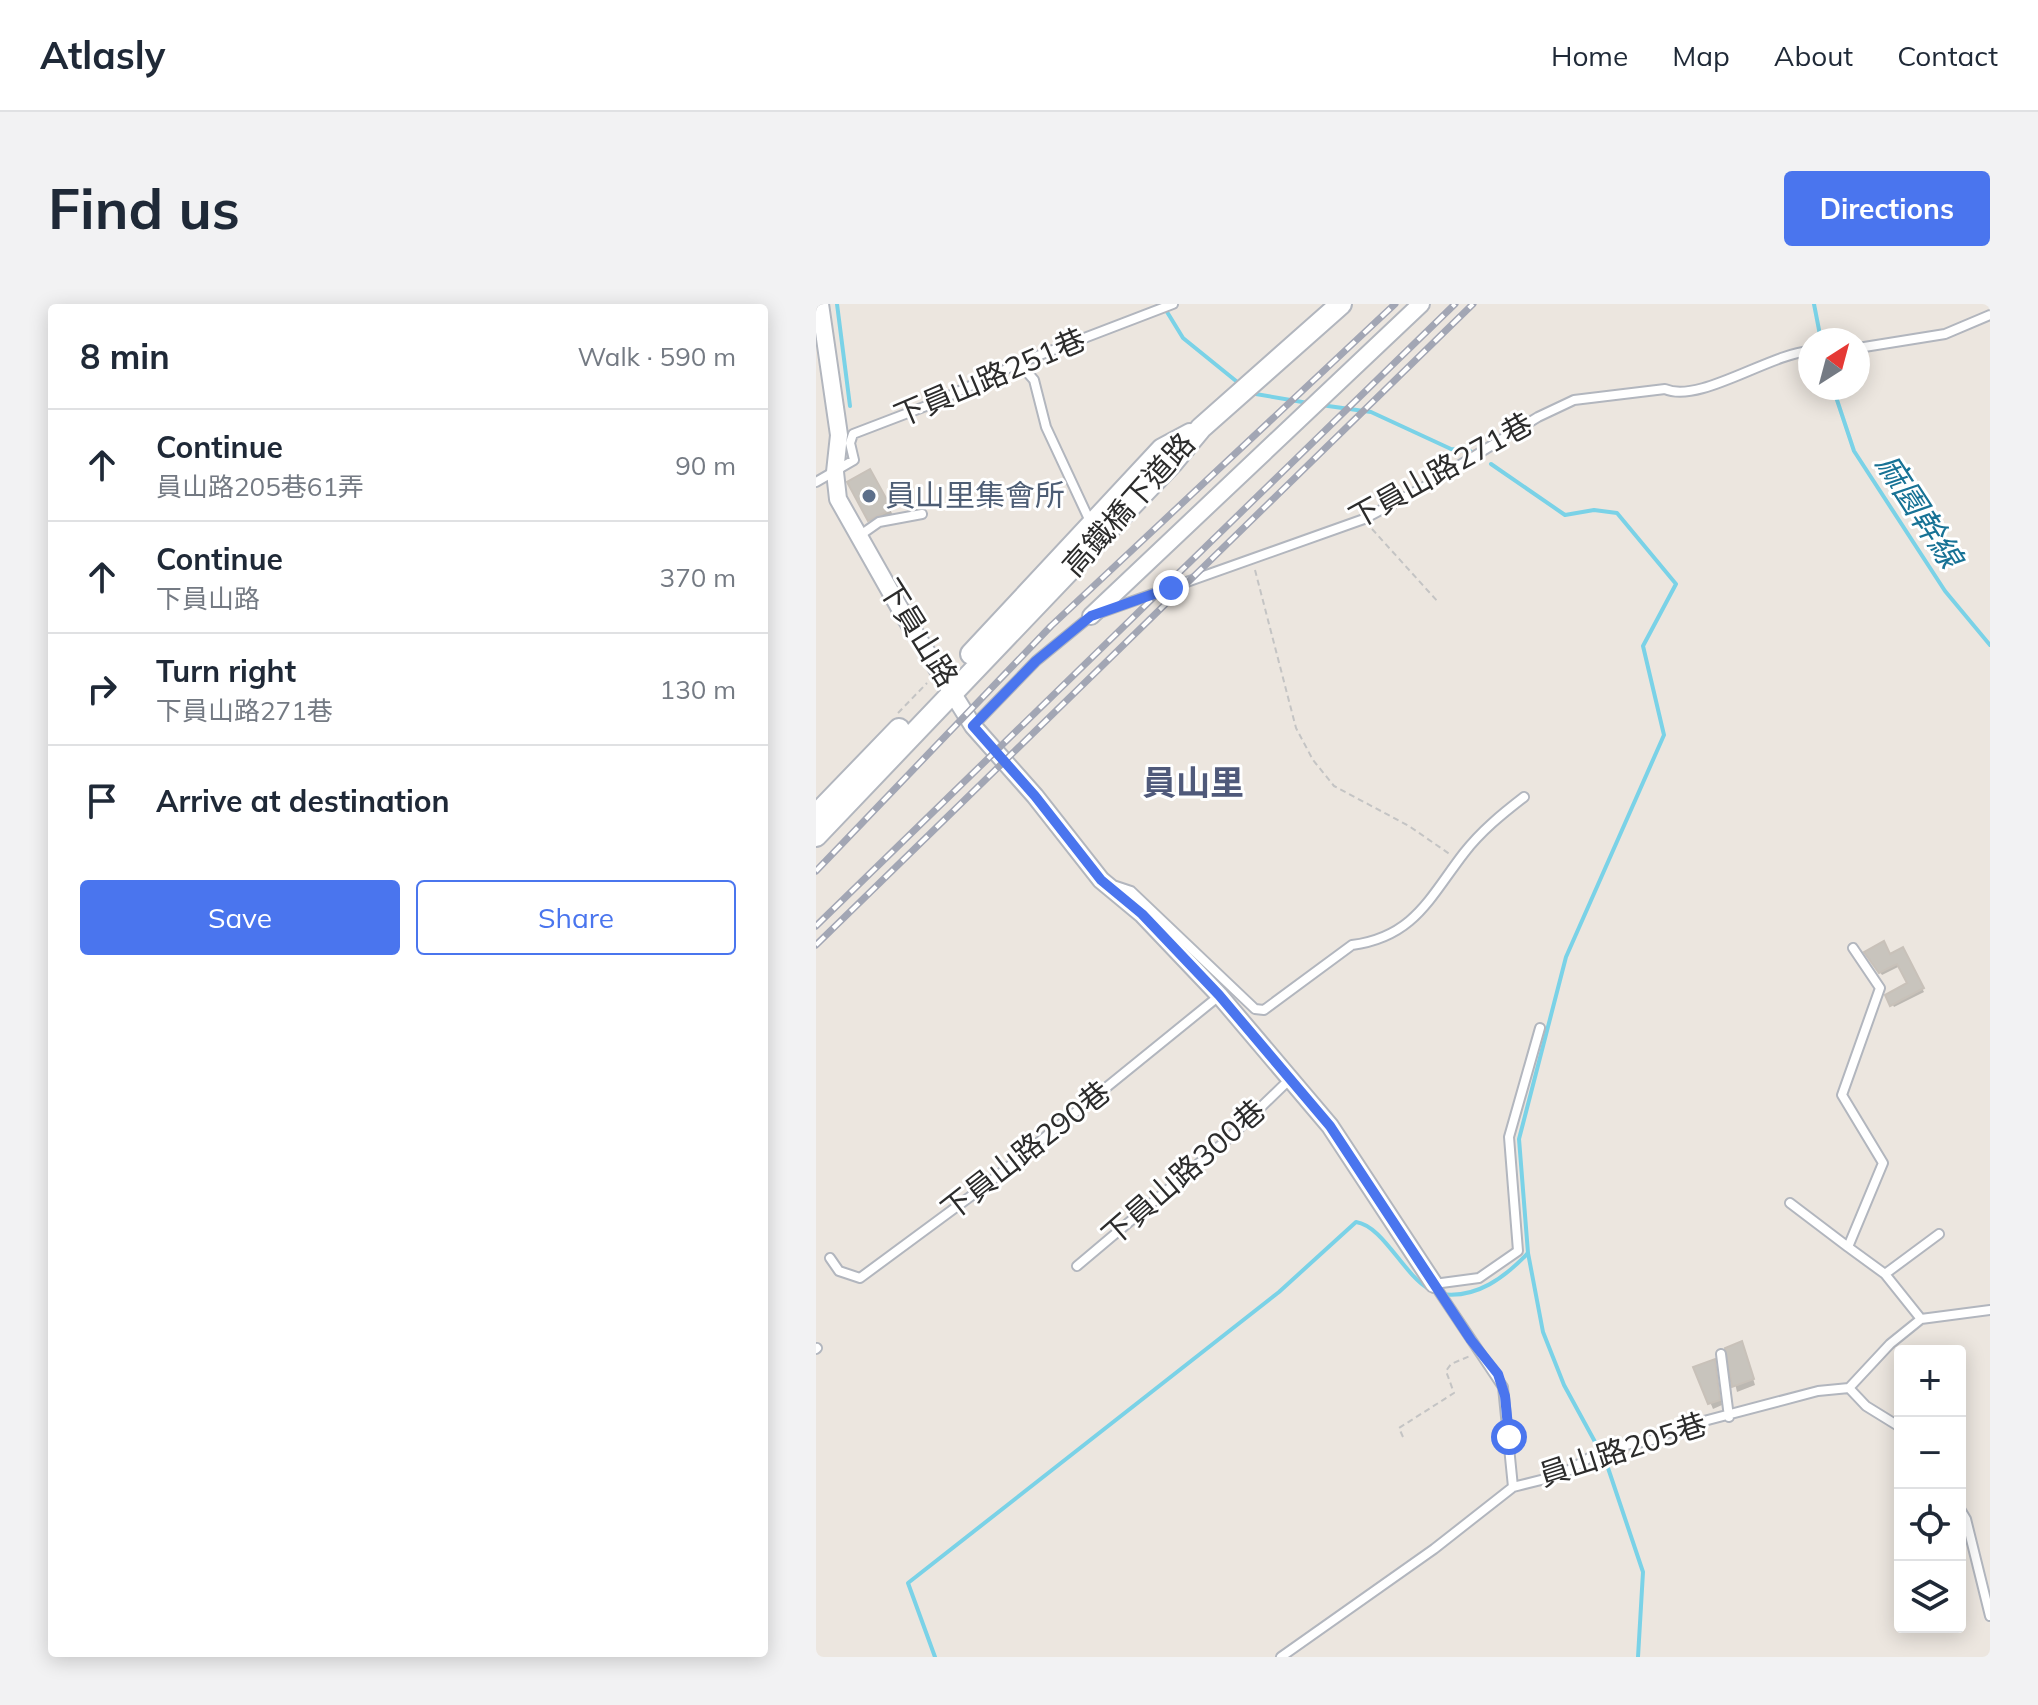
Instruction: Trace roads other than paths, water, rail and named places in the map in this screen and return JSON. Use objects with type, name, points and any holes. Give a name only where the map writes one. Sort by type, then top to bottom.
[{"type":"street","name":"下員山路","points":[[820,304],[839,435],[834,485],[843,514],[973,726],[1035,796],[1101,880],[1142,914],[1219,995],[1330,1126],[1434,1284]]},
{"type":"street","name":"高鐵橋下道路","points":[[816,836],[1162,449],[1201,428],[1341,304]]},
{"type":"street","points":[[1091,616],[1421,304]]},
{"type":"street","name":"高鐵橋下道路","points":[[816,815],[950,686]]},
{"type":"lane","name":"下員山路251巷","points":[[835,472],[854,460],[850,443],[853,434],[934,403],[1019,363],[1172,305]]},
{"type":"lane","points":[[1870,346],[1945,334],[1990,315]]},
{"type":"lane","name":"下員山路271巷","points":[[973,726],[1036,661],[1091,616],[1364,519],[1424,487],[1538,417],[1574,400],[1665,389],[1675,394],[1713,386],[1787,353],[1798,352]]},
{"type":"lane","points":[[1019,363],[1034,380],[1046,427],[1088,517]]},
{"type":"lane","points":[[816,482],[835,472]]},
{"type":"lane","points":[[859,536],[879,522],[922,514]]},
{"type":"lane","points":[[1101,880],[1131,891],[1255,1009],[1264,1010],[1352,945],[1368,943],[1409,925],[1459,860],[1499,816],[1524,797]]},
{"type":"lane","points":[[1848,1247],[1883,1163],[1842,1095],[1880,988],[1853,948]]},
{"type":"lane","name":"下員山路290巷","points":[[830,1258],[839,1271],[860,1278],[986,1185],[1219,995]]},
{"type":"lane","points":[[1513,1487],[1503,1387],[1482,1350],[1434,1284],[1479,1278],[1518,1251],[1509,1137],[1540,1028]]},
{"type":"lane","name":"下員山路300巷","points":[[1077,1266],[1229,1138],[1291,1079]]},
{"type":"lane","points":[[1790,1203],[1885,1274],[1921,1319]]},
{"type":"lane","points":[[1885,1274],[1939,1234]]},
{"type":"lane","points":[[1894,1423],[1866,1406],[1849,1388],[1890,1344],[1921,1319],[1990,1310]]},
{"type":"lane","points":[[1721,1354],[1729,1417]]},
{"type":"lane","name":"員山路205巷","points":[[1281,1657],[1434,1549],[1513,1487],[1561,1475],[1604,1449],[1818,1391],[1849,1388]]},
{"type":"lane","points":[[1966,1530],[1990,1616]]},
{"type":"waterway","points":[[837,304],[850,406]]},
{"type":"waterway","name":"麻園幹線","points":[[1814,304],[1819,328]]},
{"type":"waterway","points":[[1164,307],[1183,338],[1241,385]]},
{"type":"waterway","points":[[1250,393],[1308,403]]},
{"type":"waterway","name":"麻園幹線","points":[[1837,400],[1854,451],[1945,591],[1990,645]]},
{"type":"waterway","points":[[1321,405],[1371,412],[1451,449],[1470,451]]},
{"type":"waterway","points":[[1491,464],[1565,515],[1594,510],[1617,513],[1676,584],[1643,646],[1664,735],[1566,957],[1519,1139],[1528,1253],[1543,1332],[1564,1385],[1606,1462],[1643,1572],[1638,1657]]},
{"type":"waterway","points":[[935,1657],[908,1583],[1279,1292],[1356,1222],[1375,1232],[1410,1273],[1429,1289]]},
{"type":"waterway","points":[[1441,1294],[1478,1290],[1500,1278],[1528,1253]]},
{"type":"railway","points":[[816,871],[1051,626],[1395,304]]},
{"type":"railway","points":[[816,926],[1455,304]]},
{"type":"railway","points":[[816,945],[1473,304]]},
{"type":"place","name":"員山里集會所","points":[[869,496]]},
{"type":"district","name":"員山里","points":[[1193,783]]}]
